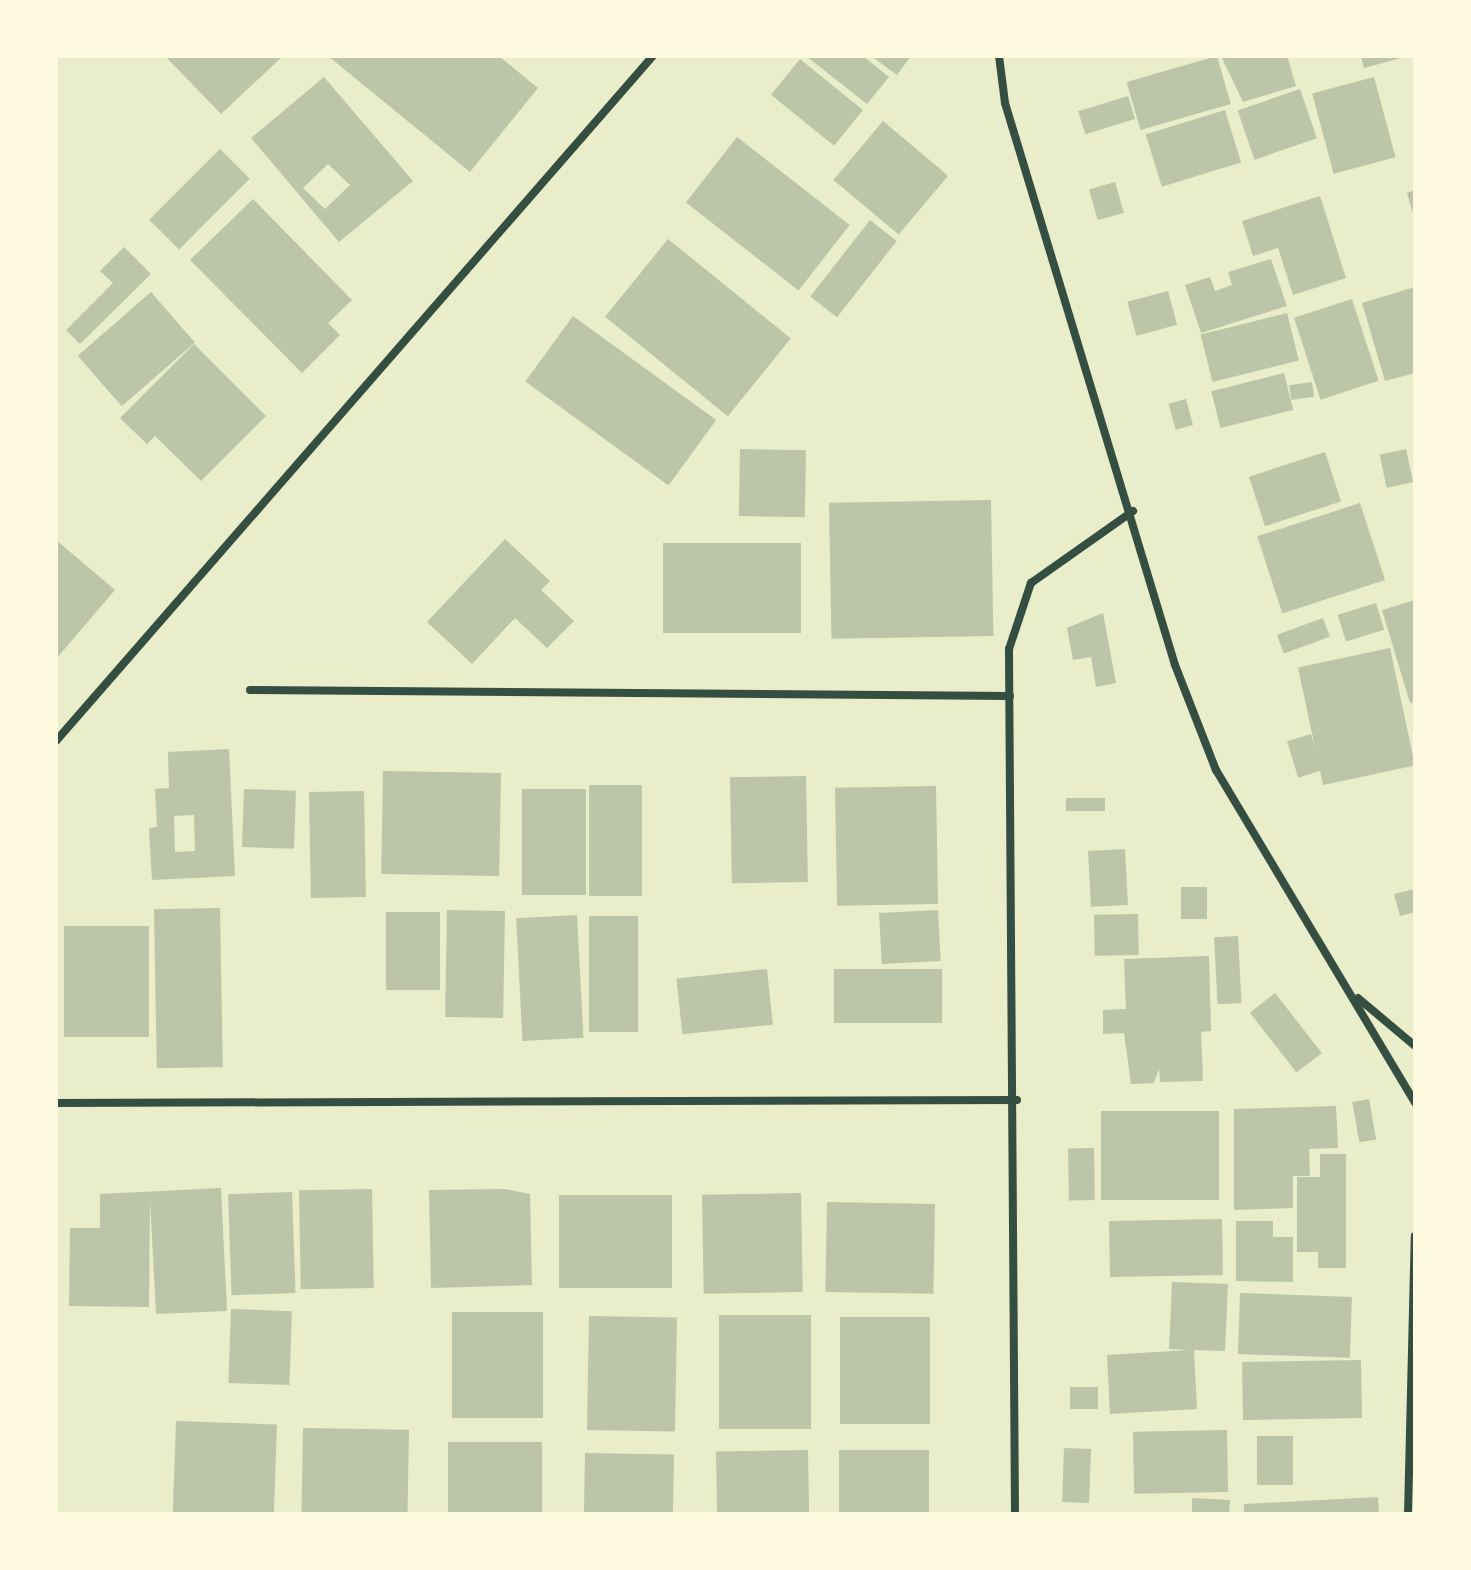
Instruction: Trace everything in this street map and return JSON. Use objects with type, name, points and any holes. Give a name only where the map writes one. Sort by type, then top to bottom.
[{"type":"street","points":[[56,741],[653,56]]},
{"type":"street","points":[[999,56],[1005,103],[1133,511],[1175,665],[1216,770],[1415,1103]]},
{"type":"street","points":[[1015,1514],[1017,1100],[1009,649],[1031,583],[1133,511]]},
{"type":"street","points":[[250,690],[1010,696]]},
{"type":"street","points":[[1352,993],[1415,1046]]},
{"type":"street","points":[[56,1103],[1017,1100]]},
{"type":"street","points":[[1408,1514],[1415,1236]]},
{"type":"building","points":[[165,56],[283,56],[221,114]]},
{"type":"building","points":[[328,56],[499,56],[538,88],[470,172]]},
{"type":"building","points":[[806,56],[863,56],[889,77],[867,104]]},
{"type":"building","points":[[871,56],[911,56],[897,75]]},
{"type":"building","points":[[1217,56],[1231,104],[1140,130],[1127,82]]},
{"type":"building","points":[[1221,56],[1287,56],[1296,86],[1243,102]]},
{"type":"building","points":[[1361,56],[1405,56],[1405,57],[1364,68]]},
{"type":"building","points":[[800,59],[863,110],[834,146],[771,95]]},
{"type":"building","points":[[324,77],[413,181],[339,242],[251,138]],"holes":[[[328,164],[350,185],[325,209],[303,188]]]},
{"type":"building","points":[[1374,77],[1395,157],[1334,174],[1312,94]]},
{"type":"building","points":[[1300,89],[1317,138],[1255,160],[1238,110]]},
{"type":"building","points":[[1128,96],[1135,119],[1085,134],[1078,111]]},
{"type":"building","points":[[1225,110],[1241,163],[1162,187],[1146,134]]},
{"type":"building","points":[[883,121],[948,176],[899,235],[834,180]]},
{"type":"building","points":[[737,137],[850,225],[799,290],[686,202]]},
{"type":"building","points":[[220,149],[250,179],[179,249],[149,220]]},
{"type":"building","points":[[1115,182],[1124,213],[1098,220],[1089,189]]},
{"type":"building","points":[[1415,190],[1415,217],[1414,217],[1407,193]]},
{"type":"building","points":[[1320,196],[1346,278],[1293,295],[1278,248],[1253,256],[1242,221]]},
{"type":"building","points":[[253,199],[352,300],[328,323],[340,335],[302,373],[190,260]]},
{"type":"building","points":[[870,220],[897,241],[837,317],[810,296]]},
{"type":"building","points":[[668,239],[791,338],[728,416],[605,317]]},
{"type":"building","points":[[124,247],[151,274],[80,344],[66,330],[113,283],[100,271]]},
{"type":"building","points":[[1271,259],[1287,306],[1201,333],[1185,285],[1210,277],[1215,291],[1232,285],[1228,272]]},
{"type":"building","points":[[1415,287],[1415,373],[1385,381],[1362,303]]},
{"type":"building","points":[[1168,291],[1177,325],[1136,336],[1127,302]]},
{"type":"building","points":[[151,292],[195,343],[122,406],[78,356]]},
{"type":"building","points":[[1352,299],[1379,381],[1321,400],[1294,318]]},
{"type":"building","points":[[1287,313],[1299,361],[1212,382],[1201,335]]},
{"type":"building","points":[[573,316],[716,420],[669,486],[525,382]]},
{"type":"building","points":[[194,344],[266,416],[201,481],[155,436],[147,444],[120,418]]},
{"type":"building","points":[[1284,373],[1293,410],[1220,428],[1211,391]]},
{"type":"building","points":[[1312,382],[1314,397],[1291,400],[1289,385]]},
{"type":"building","points":[[1186,399],[1193,425],[1176,430],[1169,404]]},
{"type":"building","points":[[740,449],[806,450],[805,517],[739,516]]},
{"type":"building","points":[[1406,449],[1413,482],[1387,488],[1380,455]]},
{"type":"building","points":[[1325,452],[1341,501],[1265,526],[1249,477]]},
{"type":"building","points":[[991,500],[993,636],[831,639],[829,503]]},
{"type":"building","points":[[1360,503],[1385,580],[1282,613],[1257,536]]},
{"type":"building","points":[[505,539],[550,581],[541,590],[574,621],[547,648],[515,618],[472,664],[427,622]]},
{"type":"building","points":[[56,540],[115,590],[56,659]]},
{"type":"building","points":[[663,543],[801,543],[801,633],[663,633]]},
{"type":"building","points":[[1415,600],[1415,702],[1410,703],[1382,610]]},
{"type":"building","points":[[1376,603],[1384,630],[1346,641],[1338,615]]},
{"type":"building","points":[[1103,613],[1116,683],[1096,687],[1091,657],[1073,660],[1067,628]]},
{"type":"building","points":[[1323,618],[1330,637],[1284,654],[1277,635]]},
{"type":"building","points":[[1390,648],[1415,765],[1323,785],[1298,668]]},
{"type":"building","points":[[1311,734],[1322,770],[1298,778],[1287,741]]},
{"type":"building","points":[[229,749],[235,876],[152,880],[149,828],[157,827],[155,789],[169,788],[168,752]],"holes":[[[194,815],[195,851],[175,852],[174,816]]]},
{"type":"building","points":[[383,771],[501,773],[499,876],[381,874]]},
{"type":"building","points":[[806,776],[808,882],[732,883],[730,777]]},
{"type":"building","points":[[589,785],[642,785],[642,896],[589,896]]},
{"type":"building","points":[[936,786],[938,904],[837,906],[835,788]]},
{"type":"building","points":[[244,789],[296,791],[294,849],[242,847]]},
{"type":"building","points":[[522,789],[586,789],[586,895],[522,895]]},
{"type":"building","points":[[364,791],[366,897],[311,898],[309,792]]},
{"type":"building","points":[[1066,798],[1105,798],[1105,811],[1066,811]]},
{"type":"building","points":[[1125,849],[1128,905],[1091,907],[1088,851]]},
{"type":"building","points":[[1181,887],[1207,887],[1207,919],[1181,919]]},
{"type":"building","points":[[1415,889],[1415,912],[1400,916],[1394,894]]},
{"type":"building","points":[[220,908],[223,1067],[157,1068],[154,909]]},
{"type":"building","points":[[447,910],[505,911],[503,1018],[445,1017]]},
{"type":"building","points":[[938,910],[941,961],[882,964],[879,913]]},
{"type":"building","points":[[386,912],[440,912],[440,990],[386,990]]},
{"type":"building","points":[[1138,914],[1139,955],[1095,956],[1094,915]]},
{"type":"building","points":[[577,915],[583,1038],[523,1041],[516,918]]},
{"type":"building","points":[[589,916],[638,916],[638,1032],[589,1032]]},
{"type":"building","points":[[64,926],[149,926],[149,1037],[64,1037]]},
{"type":"building","points":[[1238,936],[1242,1003],[1218,1004],[1214,937]]},
{"type":"building","points":[[1209,956],[1211,1031],[1201,1032],[1203,1081],[1160,1082],[1159,1069],[1154,1083],[1131,1084],[1124,1033],[1103,1034],[1103,1010],[1126,1009],[1124,959]]},
{"type":"building","points":[[767,969],[773,1025],[682,1034],[676,979]]},
{"type":"building","points":[[834,969],[942,969],[942,1023],[834,1023]]},
{"type":"building","points":[[1275,993],[1322,1053],[1297,1073],[1250,1013]]},
{"type":"building","points":[[1369,1099],[1376,1139],[1359,1142],[1352,1102]]},
{"type":"building","points":[[1336,1106],[1338,1148],[1309,1149],[1310,1176],[1293,1176],[1293,1208],[1234,1210],[1234,1109]]},
{"type":"building","points":[[1101,1111],[1219,1111],[1219,1200],[1101,1200]]},
{"type":"building","points":[[1068,1148],[1094,1148],[1095,1200],[1069,1200]]},
{"type":"building","points":[[1320,1154],[1346,1154],[1346,1268],[1318,1268],[1318,1252],[1297,1252],[1297,1177],[1320,1177]]},
{"type":"building","points":[[221,1188],[227,1311],[156,1314],[150,1200],[149,1307],[69,1306],[70,1228],[100,1228],[100,1194]]},
{"type":"building","points":[[372,1189],[374,1288],[301,1289],[299,1190]]},
{"type":"building","points":[[505,1189],[530,1194],[532,1285],[431,1288],[429,1190]]},
{"type":"building","points":[[292,1192],[296,1293],[232,1295],[228,1194]]},
{"type":"building","points":[[801,1193],[803,1292],[704,1294],[702,1195]]},
{"type":"building","points":[[559,1195],[672,1195],[672,1288],[559,1288]]},
{"type":"building","points":[[827,1202],[935,1204],[933,1294],[825,1292]]},
{"type":"building","points":[[1222,1219],[1223,1275],[1110,1277],[1109,1221]]},
{"type":"building","points":[[1236,1221],[1273,1221],[1273,1237],[1293,1237],[1293,1282],[1236,1281]]},
{"type":"building","points":[[1172,1282],[1228,1284],[1225,1351],[1194,1350],[1197,1409],[1110,1414],[1107,1355],[1189,1350],[1169,1349]]},
{"type":"building","points":[[1240,1293],[1352,1297],[1350,1358],[1238,1354]]},
{"type":"building","points":[[231,1309],[292,1311],[289,1385],[228,1383]]},
{"type":"building","points":[[452,1312],[543,1312],[543,1418],[452,1418]]},
{"type":"building","points":[[719,1315],[811,1315],[811,1429],[719,1429]]},
{"type":"building","points":[[589,1316],[677,1318],[675,1432],[587,1430]]},
{"type":"building","points":[[840,1317],[930,1317],[930,1424],[840,1424]]},
{"type":"building","points":[[1361,1360],[1362,1418],[1243,1420],[1242,1362]]},
{"type":"building","points":[[1070,1387],[1098,1387],[1098,1409],[1070,1409]]},
{"type":"building","points":[[176,1421],[277,1425],[274,1514],[173,1514]]},
{"type":"building","points":[[303,1428],[409,1430],[408,1514],[301,1514]]},
{"type":"building","points":[[1227,1430],[1228,1492],[1134,1494],[1133,1432]]},
{"type":"building","points":[[1257,1436],[1293,1436],[1293,1485],[1257,1485]]},
{"type":"building","points":[[448,1442],[542,1442],[542,1514],[448,1514]]},
{"type":"building","points":[[1064,1448],[1091,1449],[1089,1503],[1062,1502]]},
{"type":"building","points":[[808,1450],[809,1514],[717,1514],[716,1452]]},
{"type":"building","points":[[839,1450],[929,1450],[929,1514],[839,1514]]},
{"type":"building","points":[[585,1453],[674,1455],[673,1514],[584,1514]]},
{"type":"building","points":[[1378,1497],[1379,1514],[1244,1514],[1244,1504]]},
{"type":"building","points":[[1192,1498],[1230,1500],[1229,1514],[1192,1514]]}]
